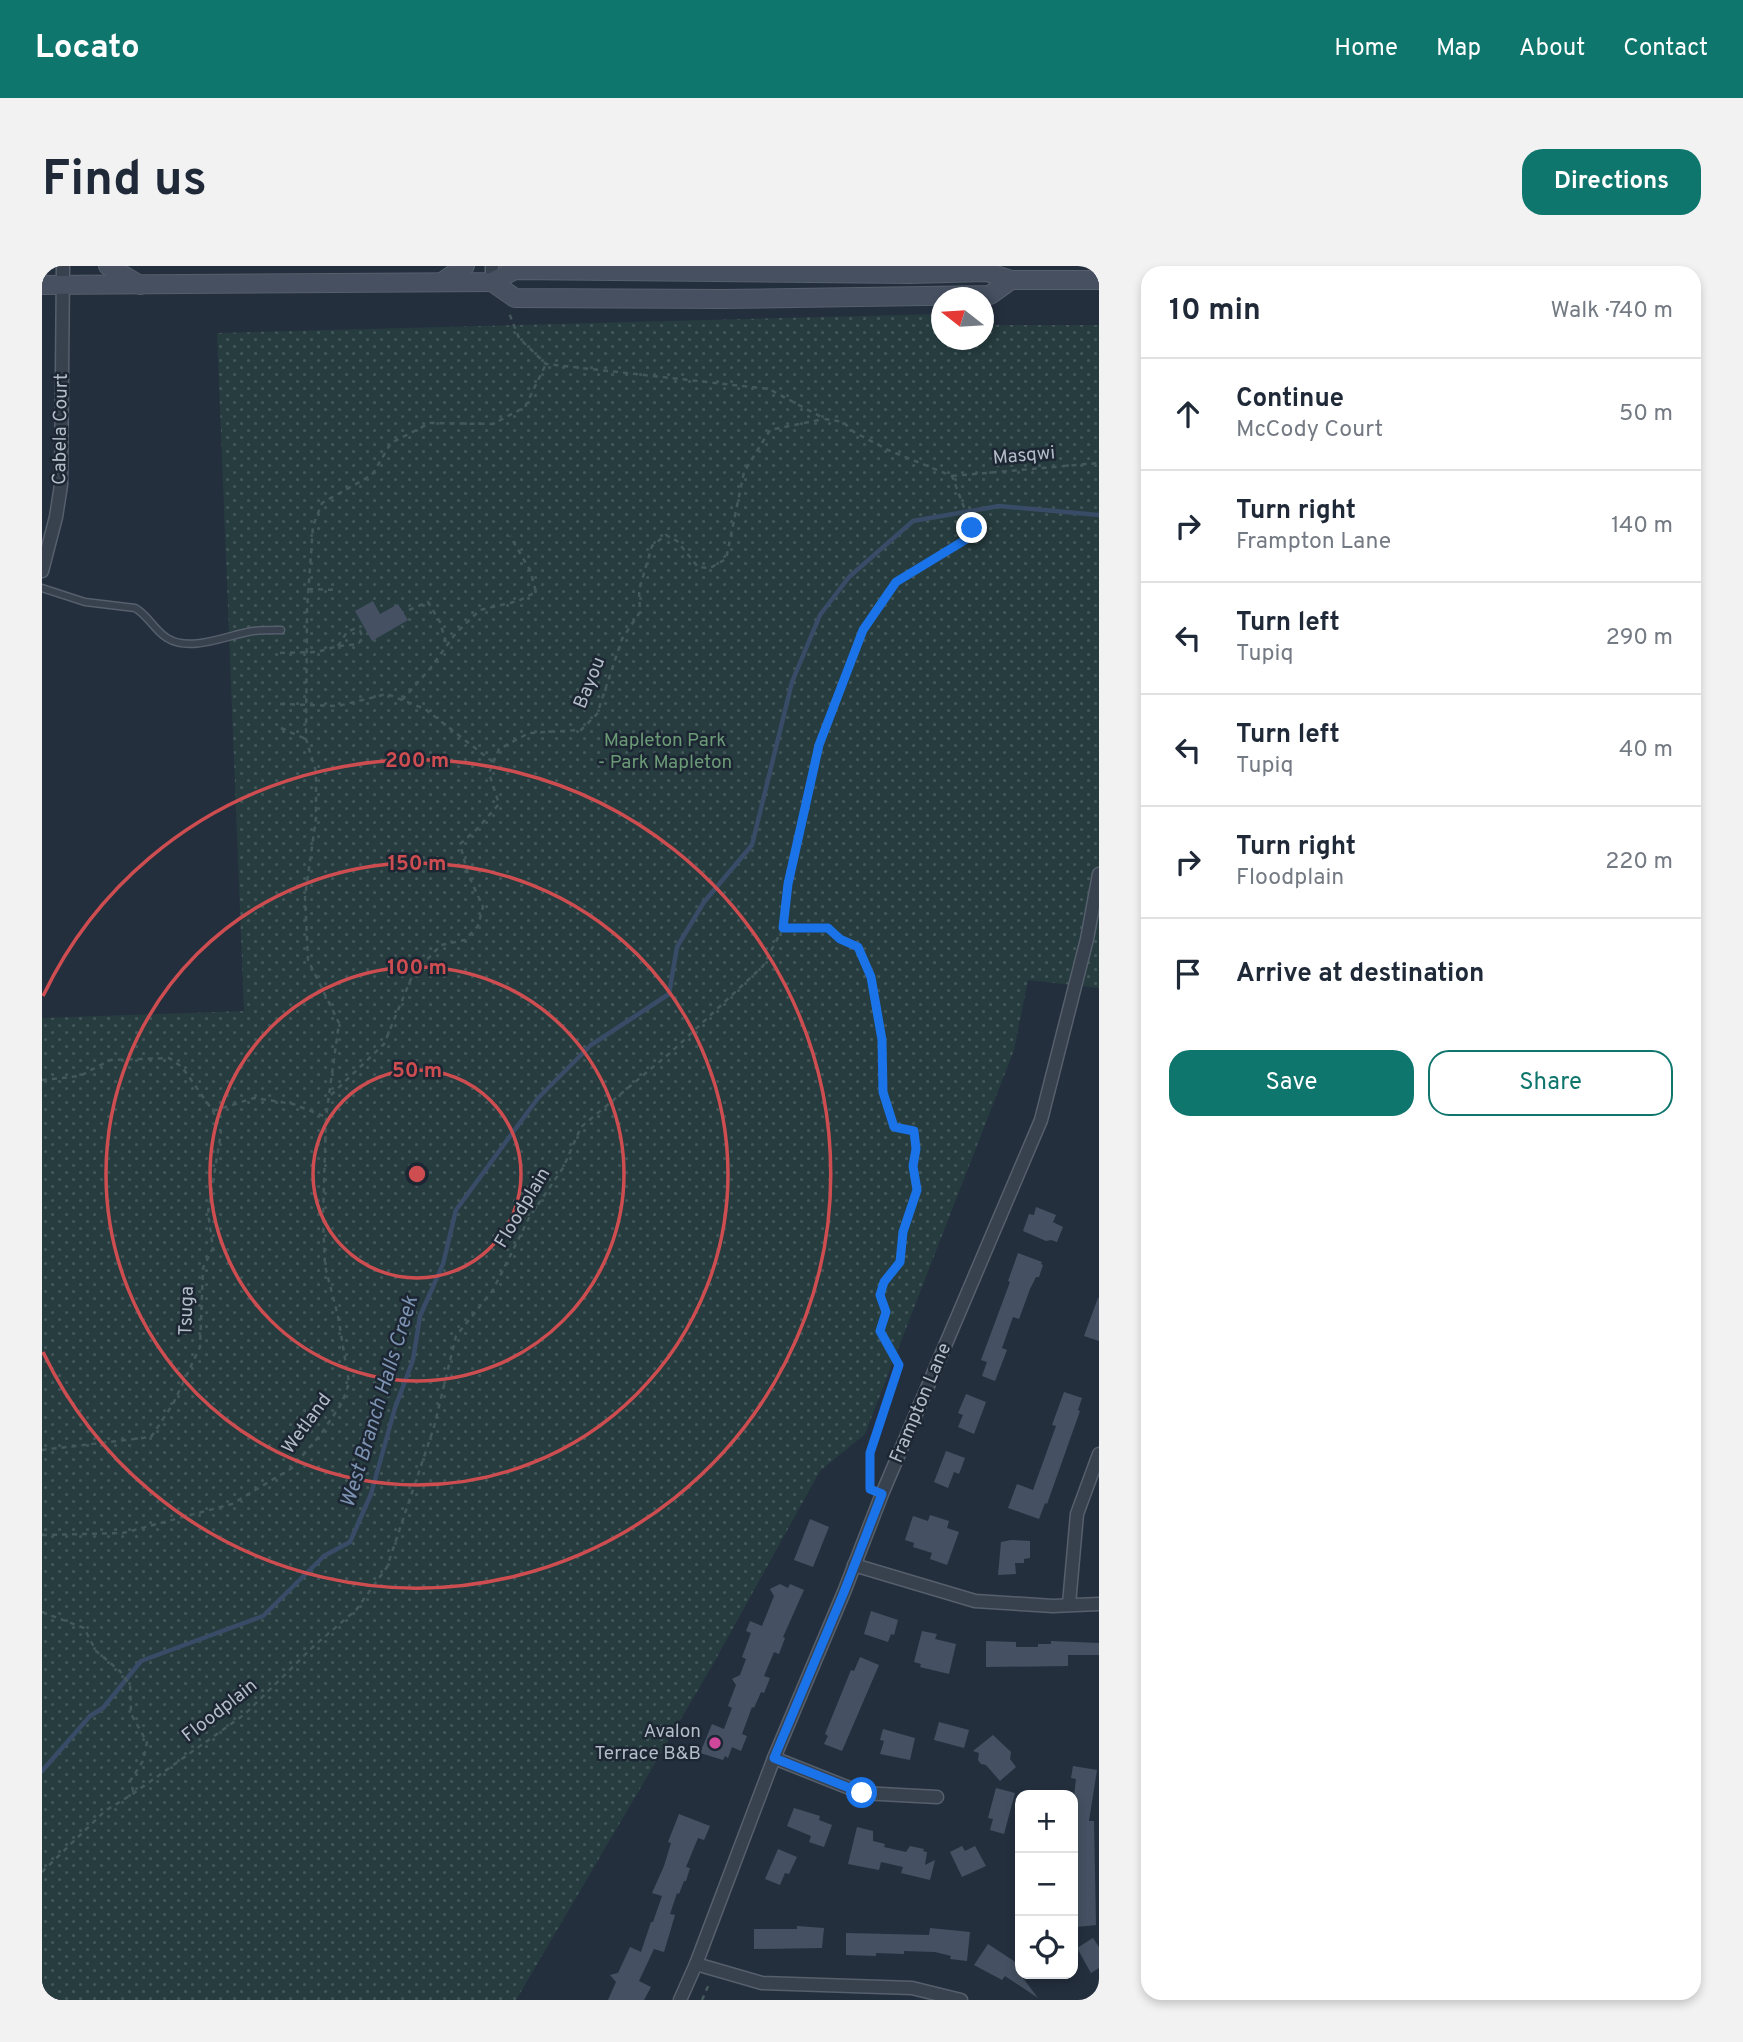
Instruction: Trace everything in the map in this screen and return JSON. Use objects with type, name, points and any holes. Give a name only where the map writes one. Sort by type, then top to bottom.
[{"type":"main road","points":[[108,266],[140,285]]},
{"type":"main road","points":[[442,282],[465,266]]},
{"type":"main road","points":[[42,285],[442,282],[515,270],[539,269],[721,269],[757,273],[987,272],[1012,280],[1099,280]]},
{"type":"main road","points":[[681,298],[720,287],[726,280],[721,269]]},
{"type":"main road","points":[[492,274],[515,298],[990,295],[1012,280]]},
{"type":"street","name":"Cabela Court","points":[[42,571],[61,485],[63,266]]},
{"type":"street","name":"Frampton Lane","points":[[680,2000],[774,1758],[882,1494],[1041,1121],[1087,939],[1099,874]]},
{"type":"street","points":[[1069,1604],[1077,1514],[1099,1454]]},
{"type":"street","points":[[854,1565],[975,1601],[1053,1606],[1099,1604]]},
{"type":"street","points":[[774,1758],[862,1793],[937,1797]]},
{"type":"street","points":[[696,1964],[762,1983],[912,1988],[961,2000]]},
{"type":"lane","points":[[42,588],[85,602],[135,608],[169,639],[184,643],[201,643],[255,631],[281,630]]},
{"type":"path","points":[[509,313],[519,338],[546,364],[769,389],[825,419],[843,422],[854,432],[888,450],[952,477]]},
{"type":"path","name":"Wetland","points":[[42,1535],[123,1533],[232,1504],[292,1468],[321,1434],[342,1402],[349,1383],[338,1316],[325,1266],[323,1218],[327,1117],[339,1023],[308,960],[304,897],[316,818],[316,772],[306,739],[308,589],[313,526],[322,503],[372,475],[391,443],[430,423],[493,424],[525,407],[546,364]]},
{"type":"path","name":"Bayou","points":[[493,762],[499,749],[529,733],[581,730],[597,714],[622,639],[640,612],[639,590],[652,546],[666,535],[677,541],[698,567],[710,568],[726,559],[744,472],[770,430],[825,419]]},
{"type":"path","name":"Masqwi","points":[[952,477],[1099,463]]},
{"type":"path","name":"Floodplain","points":[[42,1872],[105,1811],[245,1714],[315,1645],[356,1610],[387,1567],[434,1427],[456,1336],[493,1290],[530,1216],[563,1168],[580,1127],[670,1053],[763,966],[783,928],[788,884],[819,745],[863,630],[896,582],[965,540],[972,528],[952,477]]},
{"type":"path","points":[[402,700],[456,633],[480,610],[518,600],[536,592],[530,570],[510,536]]},
{"type":"path","points":[[308,589],[337,590]]},
{"type":"path","points":[[409,610],[428,602],[440,622],[447,646]]},
{"type":"path","points":[[280,653],[308,652],[358,644],[363,638],[360,631],[354,629],[347,632],[338,646]]},
{"type":"path","points":[[281,704],[338,706],[387,694],[425,709],[493,762],[489,773],[499,804],[460,844],[468,874],[483,907],[478,926],[465,940],[442,946],[413,974],[384,1044],[331,1095]]},
{"type":"path","points":[[281,728],[306,739]]},
{"type":"path","points":[[783,928],[828,928],[840,939],[858,947],[871,977],[880,1027],[883,1092],[894,1127],[914,1131],[916,1149],[913,1166],[917,1190],[903,1232],[900,1262],[884,1282],[880,1295],[886,1312],[880,1331],[899,1365],[870,1453],[870,1489],[882,1494]]},
{"type":"path","name":"Tsuga","points":[[42,1080],[80,1076],[110,1060],[169,1058],[182,1068],[213,1111],[221,1132],[208,1213],[213,1248],[203,1268],[200,1347],[173,1404],[151,1437],[42,1450]]},
{"type":"path","points":[[213,1111],[254,1098],[293,1104],[327,1117]]},
{"type":"path","points":[[42,1612],[84,1628],[96,1651],[120,1671],[130,1685],[131,1714],[147,1742],[143,1761],[130,1781],[134,1793]]},
{"type":"path","points":[[702,2000],[715,1970]]},
{"type":"green space","name":"Mapleton Park - Park Mapleton","points":[[931,314],[931,350],[994,350],[994,325],[1099,325],[1099,988],[1028,980],[1014,1050],[865,1434],[820,1471],[712,1666],[516,2000],[42,2000],[42,1018],[244,1011],[217,333]]},
{"type":"building","points":[[373,601],[380,614],[398,604],[408,620],[372,641],[355,611]]},
{"type":"building","points":[[1036,1207],[1056,1215],[1053,1222],[1063,1227],[1057,1242],[1046,1241],[1023,1231],[1029,1214],[1034,1215]]},
{"type":"building","points":[[1018,1253],[1042,1262],[1043,1265],[1039,1277],[1036,1277],[1030,1289],[1019,1319],[1013,1317],[1002,1348],[1007,1350],[995,1381],[982,1376],[987,1362],[981,1360]]},
{"type":"building","points":[[1099,1298],[1099,1341],[1084,1336]]},
{"type":"building","points":[[1064,1392],[1082,1398],[1078,1410],[1080,1411],[1047,1504],[1045,1503],[1039,1519],[1008,1508],[1017,1484],[1033,1490],[1056,1426],[1052,1425]]},
{"type":"building","points":[[966,1394],[986,1402],[974,1434],[958,1427],[963,1415],[958,1413]]},
{"type":"building","points":[[946,1451],[965,1458],[959,1474],[954,1472],[948,1488],[934,1482]]},
{"type":"building","points":[[930,1515],[949,1521],[947,1528],[959,1532],[947,1565],[930,1559],[932,1553],[913,1547],[914,1543],[905,1540],[913,1516],[928,1521]]},
{"type":"building","points":[[810,1519],[829,1527],[813,1567],[794,1560]]},
{"type":"building","points":[[1030,1541],[1030,1558],[1024,1559],[1024,1563],[1015,1563],[1016,1574],[998,1575],[1001,1542]]},
{"type":"building","points":[[780,1584],[788,1588],[790,1584],[804,1590],[783,1637],[785,1638],[779,1654],[774,1652],[764,1676],[770,1678],[764,1693],[761,1692],[754,1708],[752,1707],[742,1734],[747,1736],[741,1751],[732,1747],[728,1758],[725,1756],[723,1760],[700,1753],[712,1724],[724,1729],[732,1708],[728,1706],[736,1685],[732,1679],[740,1675],[746,1659],[742,1657],[751,1633],[746,1631],[750,1621],[762,1626],[774,1596],[770,1589]]},
{"type":"building","points":[[871,1611],[898,1620],[894,1635],[891,1634],[888,1642],[864,1634]]},
{"type":"building","points":[[922,1631],[937,1634],[935,1639],[956,1644],[949,1674],[920,1667],[921,1664],[914,1662]]},
{"type":"building","points":[[986,1641],[1016,1642],[1016,1647],[1038,1647],[1038,1644],[1051,1644],[1051,1641],[1099,1643],[1099,1655],[1068,1655],[1068,1666],[986,1667]]},
{"type":"building","points":[[860,1657],[879,1665],[842,1751],[824,1744],[828,1736],[825,1734],[851,1670],[854,1671]]},
{"type":"building","points":[[939,1722],[969,1730],[964,1748],[934,1740]]},
{"type":"building","points":[[883,1729],[915,1738],[910,1760],[880,1754],[884,1741],[880,1740]]},
{"type":"building","points":[[993,1735],[1011,1752],[1010,1759],[1016,1767],[1000,1781],[978,1760],[979,1753],[973,1751]]},
{"type":"building","points":[[1073,1766],[1097,1770],[1089,1821],[1094,1821],[1096,1925],[1078,1927],[1078,1790],[1075,1790],[1076,1779],[1071,1778]]},
{"type":"building","points":[[996,1788],[1015,1793],[1004,1834],[990,1830],[993,1819],[988,1818]]},
{"type":"building","points":[[794,1808],[820,1816],[819,1820],[832,1825],[824,1847],[809,1842],[811,1836],[787,1826]]},
{"type":"building","points":[[679,1814],[710,1826],[704,1840],[698,1838],[686,1867],[690,1868],[670,1914],[675,1915],[664,1952],[654,1949],[639,1981],[651,1987],[644,2000],[608,2000],[616,1982],[610,1975],[618,1973],[630,1947],[641,1952],[653,1922],[662,1896],[652,1893],[664,1866],[671,1843],[668,1842]]},
{"type":"building","points":[[857,1827],[873,1831],[873,1841],[885,1844],[884,1847],[906,1852],[910,1846],[924,1849],[923,1851],[927,1852],[925,1865],[935,1860],[930,1880],[901,1873],[903,1867],[881,1862],[879,1870],[848,1864]]},
{"type":"building","points":[[962,1846],[965,1851],[975,1846],[986,1866],[962,1877],[950,1852]]},
{"type":"building","points":[[778,1849],[797,1857],[780,1885],[765,1879]]},
{"type":"building","points":[[797,1926],[824,1928],[822,1948],[754,1949],[754,1929],[797,1929]]},
{"type":"building","points":[[930,1928],[970,1932],[967,1961],[950,1959],[951,1956],[935,1952],[846,1955],[846,1933],[929,1935]]},
{"type":"building","points":[[1093,1938],[1099,1947],[1099,1968],[1091,1973],[1078,1947]]},
{"type":"building","points":[[988,1944],[1015,1962],[1015,1979],[1024,1979],[1038,1998],[1005,1976],[1002,1980],[974,1965]]},
{"type":"waterway","name":"West Branch Halls Creek","points":[[42,1771],[90,1716],[103,1708],[141,1661],[263,1616],[324,1556],[350,1542],[371,1494],[395,1408],[413,1360],[420,1316],[443,1264],[456,1210],[538,1098],[591,1045],[669,994],[677,947],[704,902],[752,845],[792,682],[820,615],[849,577],[913,521],[999,506],[1099,515]]},
{"type":"place","name":"Avalon Terrace B&B","points":[[715,1743]]},
{"type":"route","points":[[862,1793],[774,1758],[882,1494],[870,1489],[870,1453],[899,1365],[880,1331],[886,1312],[880,1295],[884,1282],[900,1262],[903,1232],[917,1190],[913,1166],[916,1149],[914,1131],[894,1127],[883,1092],[882,1040],[871,977],[858,947],[840,939],[828,928],[783,928],[788,884],[819,745],[863,630],[896,582],[965,540],[972,528]]}]
